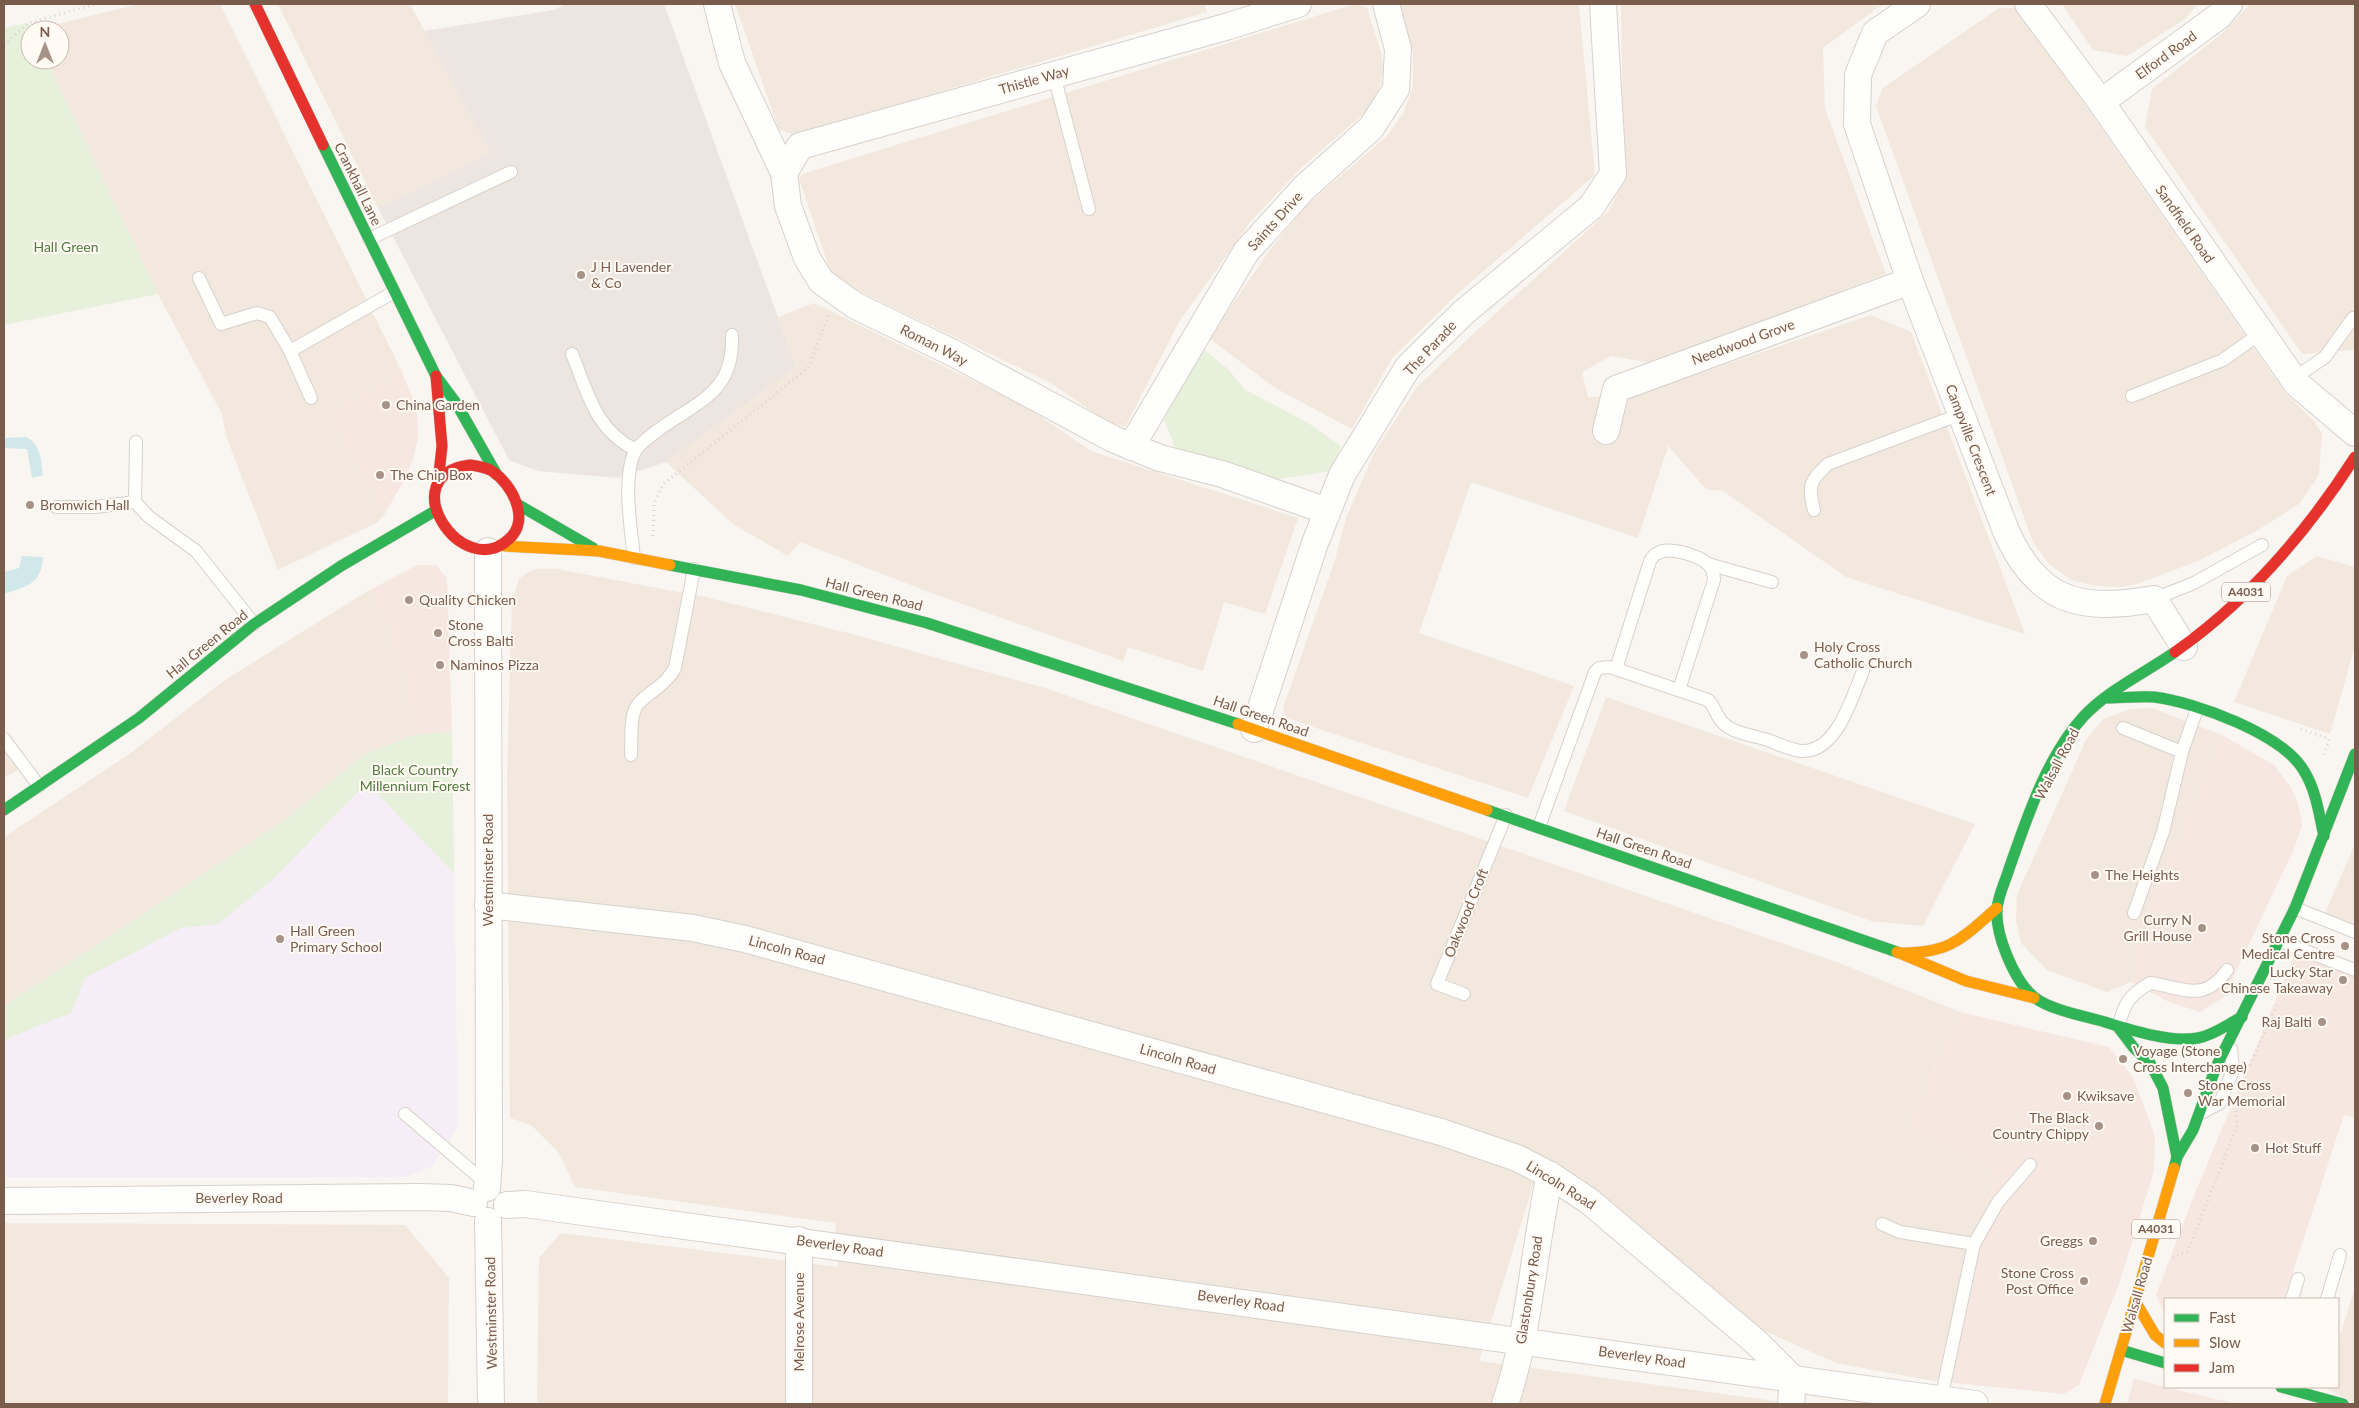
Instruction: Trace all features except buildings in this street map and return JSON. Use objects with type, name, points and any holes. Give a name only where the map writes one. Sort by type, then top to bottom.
[{"type":"street","name":"Crankhall Lane","points":[[254,4],[436,376],[456,403],[497,476]]},
{"type":"street","name":"Roman Way","points":[[717,4],[732,62],[784,173],[788,206],[807,258],[821,281],[854,305],[955,354],[1112,439],[1160,458],[1222,474],[1327,511]]},
{"type":"street","name":"Thistle Way","points":[[784,173],[800,146],[1054,75],[1226,15],[1298,4]]},
{"type":"street","name":"Saints Drive","points":[[1132,447],[1246,252],[1304,188],[1371,128],[1396,89],[1398,49],[1386,4]]},
{"type":"street","name":"The Parade","points":[[1254,729],[1315,543],[1342,475],[1408,367],[1464,312],[1591,207],[1613,174],[1603,4]]},
{"type":"street","name":"Campville Crescent","points":[[1917,4],[1875,33],[1858,75],[1858,124],[1910,281],[1961,414],[2018,557],[2039,582],[2058,594],[2091,605],[2110,606],[2154,599]]},
{"type":"street","name":"Sandfield Road","points":[[2028,4],[2100,102],[2293,379],[2355,432]]},
{"type":"street","name":"Elford Road","points":[[2100,102],[2219,16],[2229,4]]},
{"type":"street","name":"Needwood Grove","points":[[1606,430],[1616,389],[1910,281]]},
{"type":"street","name":"Crankhall Lane","points":[[436,376],[442,446],[438,483]]},
{"type":"street","name":"Walsall Road","points":[[1996,908],[2021,838],[2049,772],[2070,735],[2084,717],[2108,698],[2184,646],[2226,612],[2306,528],[2338,486],[2355,456]]},
{"type":"street","points":[[470,464],[489,470],[497,476],[518,504],[520,523],[517,531],[496,548],[468,547],[445,527],[435,511],[432,501],[438,483],[453,470],[470,464]]},
{"type":"street","name":"Hall Green Road","points":[[518,504],[599,552]]},
{"type":"street","name":"Hall Green Road","points":[[4,810],[139,718],[254,624],[341,566],[435,511]]},
{"type":"street","name":"Hall Green Road","points":[[496,548],[599,552],[634,558],[801,590],[927,623],[1254,729],[1506,815],[1901,953],[1939,973],[2001,993],[2034,998]]},
{"type":"street","name":"Westminster Road","points":[[491,1404],[488,1200],[488,904],[496,548]]},
{"type":"street","points":[[2154,599],[2184,646]]},
{"type":"street","points":[[2108,698],[2156,698],[2198,709],[2260,734],[2298,762],[2312,788],[2324,836]]},
{"type":"street","name":"Walsall Road","points":[[2230,1042],[2295,908],[2355,754]]},
{"type":"street","name":"Lincoln Road","points":[[488,904],[693,928],[745,939],[1441,1132],[1517,1158],[1550,1175],[1590,1201],[1758,1343],[1792,1392]]},
{"type":"street","points":[[1996,908],[2006,955],[2013,969],[2034,998],[2118,1027],[2182,1038],[2197,1038],[2242,1017]]},
{"type":"street","name":"Hall Green Road","points":[[1901,953],[1936,951],[1948,946],[1971,931],[1996,908]]},
{"type":"street","name":"Walsall Road","points":[[2118,1027],[2134,1048],[2150,1064],[2163,1088],[2177,1157]]},
{"type":"street","name":"Walsall Road","points":[[2105,1404],[2177,1157],[2193,1130],[2198,1115]]},
{"type":"street","name":"Glastonbury Road","points":[[1505,1404],[1522,1340],[1540,1223],[1550,1175]]},
{"type":"street","name":"Beverley Road","points":[[4,1202],[420,1197],[488,1200],[799,1240],[1522,1340],[1792,1392],[1902,1399],[1941,1399],[1975,1404]]},
{"type":"street","name":"Melrose Avenue","points":[[799,1240],[800,1404]]},
{"type":"street","points":[[2135,1301],[2155,1335],[2164,1342]]},
{"type":"street","points":[[2121,1350],[2164,1362]]},
{"type":"street","points":[[2300,1389],[2343,1404]]},
{"type":"lane","points":[[1054,75],[1089,209]]},
{"type":"lane","points":[[369,239],[511,172]]},
{"type":"lane","points":[[199,278],[221,324],[258,313],[270,316],[290,350],[311,398]]},
{"type":"lane","points":[[290,350],[394,292]]},
{"type":"lane","points":[[2293,379],[2325,357],[2353,318]]},
{"type":"lane","points":[[2132,396],[2223,360],[2261,333]]},
{"type":"lane","points":[[634,558],[629,487],[631,463],[636,450],[655,432],[718,389],[729,371],[732,335]]},
{"type":"lane","points":[[572,354],[597,414],[608,430],[620,442],[636,450]]},
{"type":"lane","points":[[1814,510],[1809,490],[1814,477],[1828,464],[1961,414]]},
{"type":"lane","points":[[136,442],[135,502],[149,517],[196,552],[254,624]]},
{"type":"lane","points":[[56,507],[135,502]]},
{"type":"lane","points":[[2154,599],[2194,583],[2262,544]]},
{"type":"lane","points":[[1616,669],[1650,561],[1656,553],[1668,550],[1696,558],[1708,564],[1772,582]]},
{"type":"lane","points":[[1679,690],[1714,580],[1714,572],[1708,564]]},
{"type":"lane","points":[[631,755],[633,716],[638,705],[668,679],[675,668],[694,569]]},
{"type":"lane","points":[[1539,827],[1595,672],[1599,668],[1616,669],[1708,700],[1713,705],[1721,722],[1732,728],[1800,751],[1812,750],[1828,739],[1842,722],[1863,671]]},
{"type":"lane","points":[[2134,912],[2163,832],[2182,752],[2198,709]]},
{"type":"lane","points":[[2123,728],[2182,752]]},
{"type":"lane","points":[[4,739],[39,786]]},
{"type":"lane","name":"Oakwood Croft","points":[[1464,994],[1437,984],[1506,815]]},
{"type":"lane","points":[[2295,908],[2355,932]]},
{"type":"lane","points":[[2280,941],[2355,970]]},
{"type":"lane","points":[[2118,1027],[2125,1003],[2136,991],[2150,983],[2188,992],[2204,991],[2218,983],[2227,970]]},
{"type":"lane","name":"Walsall Road","points":[[2198,1115],[2220,1103],[2233,1070],[2230,1042]]},
{"type":"lane","points":[[405,1114],[488,1200]]},
{"type":"lane","points":[[1941,1399],[1974,1244],[1998,1202],[2030,1165]]},
{"type":"lane","points":[[1882,1224],[1900,1232],[1974,1244]]},
{"type":"lane","points":[[2327,1298],[2340,1255]]},
{"type":"lane","points":[[2292,1298],[2298,1279]]},
{"type":"path","points":[[4,45],[28,23],[96,4]]},
{"type":"path","points":[[653,536],[654,504],[662,484],[808,368],[837,293]]},
{"type":"path","points":[[2247,1071],[2278,1001]]},
{"type":"path","points":[[2168,1261],[2188,1251],[2237,1126],[2236,1107]]},
{"type":"shaded area","points":[[139,4],[220,4],[402,372],[328,412],[384,515],[378,522],[278,570],[226,436],[222,414],[158,294],[51,70],[70,70],[70,21]]},
{"type":"shaded area","points":[[278,4],[410,4],[491,153],[378,208]]},
{"type":"shaded area","points":[[565,4],[664,4],[796,367],[666,462],[617,478],[538,471],[509,460],[378,208],[491,153],[424,31],[554,10]]},
{"type":"shaded area","points":[[735,4],[1204,4],[1207,12],[796,135],[779,130]]},
{"type":"shaded area","points":[[1355,4],[1367,8],[1382,55],[1383,72],[1377,96],[1368,110],[1301,168],[1251,221],[1179,322],[1125,427],[1107,422],[1051,383],[846,285],[831,273],[799,179],[802,174]]},
{"type":"shaded area","points":[[1576,4],[1579,6],[1595,175],[1456,295],[1393,357],[1352,429],[1275,388],[1209,338],[1272,247],[1307,205],[1387,136],[1404,112],[1413,85],[1413,52],[1399,5]]},
{"type":"shaded area","points":[[1621,4],[1883,4],[1823,48],[1825,109],[1886,274],[1650,363],[1611,356],[1582,372],[1588,397],[1636,395],[1871,315],[1911,332],[2025,634],[1846,577],[1723,491],[1706,489],[1668,446],[1638,538],[1471,482],[1419,633],[1574,686],[1528,798],[1286,718],[1283,708],[1335,560],[1346,518],[1375,451],[1416,388],[1608,212],[1624,181]]},
{"type":"shaded area","points":[[2062,4],[2198,4],[2185,19],[2127,56],[2093,50]]},
{"type":"shaded area","points":[[2250,4],[2355,4],[2355,350],[2302,354],[2145,127],[2152,89],[2225,31]]},
{"type":"shaded area","points":[[1999,8],[2018,8],[2286,394],[2314,421],[2322,434],[2319,475],[2299,504],[2258,530],[2198,561],[2137,584],[2122,587],[2096,586],[2071,580],[2048,563],[2033,542],[1876,106],[1883,88]]},
{"type":"shaded area","points":[[814,303],[1025,406],[1091,451],[1298,518],[1265,614],[1224,602],[1203,671],[1128,647],[1123,661],[934,594],[800,542],[788,556],[733,524],[666,462],[796,367],[778,317]]},
{"type":"shaded area","points":[[402,372],[417,410],[418,438],[413,459],[405,479],[384,515],[328,412]]},
{"type":"shaded area","points":[[2317,556],[2355,567],[2355,646],[2330,734],[2234,702],[2287,576]]},
{"type":"shaded area","points":[[417,565],[436,565],[447,578],[452,732],[418,734],[393,639],[368,591]]},
{"type":"shaded area","points":[[538,569],[557,569],[705,597],[848,633],[1045,688],[1842,964],[1960,1012],[1906,1128],[1997,1174],[1934,1381],[1836,1363],[1756,1327],[1541,1159],[1479,1361],[1796,1404],[537,1404],[539,1258],[561,1233],[838,1267],[835,1223],[575,1187],[559,1153],[531,1125],[510,1118],[507,777],[512,602],[519,579],[528,572]]},
{"type":"shaded area","points":[[368,591],[393,639],[418,734],[365,754],[281,823],[4,1006],[4,837],[128,755],[225,680]]},
{"type":"shaded area","points":[[1606,697],[1975,824],[1923,926],[1871,921],[1564,811]]},
{"type":"shaded area","points":[[2152,708],[2222,735],[2139,929],[2131,982],[2107,992],[2047,970],[2021,943],[2016,920],[2017,895],[2086,740],[2103,719],[2131,709]]},
{"type":"shaded area","name":"Hall Green Primary School","points":[[452,732],[458,1127],[432,1166],[406,1177],[4,1177],[4,1006],[281,823],[365,754],[418,734]]},
{"type":"shaded area","points":[[2222,735],[2274,765],[2290,786],[2298,803],[2302,826],[2294,849],[2224,997],[2200,1012],[2169,1002],[2131,982],[2139,929]]},
{"type":"shaded area","points":[[4,745],[21,768],[4,778]]},
{"type":"shaded area","points":[[2355,844],[2355,927],[2325,913]]},
{"type":"shaded area","points":[[2295,954],[2355,975],[2355,1118],[2344,1115],[2284,1298],[2164,1298],[2164,1312],[2156,1295],[2193,1198]]},
{"type":"shaded area","points":[[1960,1012],[2109,1047],[2133,1077],[2155,1136],[2154,1171],[2120,1281],[2079,1385],[2064,1394],[1934,1381],[1997,1174],[1906,1128]]},
{"type":"shaded area","points":[[4,1223],[405,1225],[449,1278],[448,1404],[4,1404]]},
{"type":"shaded area","points":[[2355,1287],[2355,1404],[2326,1388],[2339,1388],[2339,1340]]},
{"type":"shaded area","points":[[2134,1378],[2164,1388],[2237,1404],[2127,1404]]},
{"type":"green space","name":"Hall Green","points":[[20,25],[20,70],[51,70],[158,294],[4,325],[4,28]]},
{"type":"green space","points":[[1202,348],[1229,370],[1244,389],[1308,423],[1341,446],[1331,471],[1279,479],[1176,449],[1164,420]]},
{"type":"green space","name":"Black Country Millennium Forest","points":[[452,732],[454,873],[367,783],[271,881],[218,924],[181,928],[85,978],[71,1013],[4,1040],[4,1006],[281,823],[365,754],[418,734]]},
{"type":"water","points":[[26,437],[37,448],[41,459],[43,475],[32,478],[27,449],[4,448],[4,438]]},
{"type":"water","points":[[22,556],[43,557],[39,573],[36,579],[26,586],[4,594],[4,572],[19,568]]},
{"type":"traffic: fast","points":[[323,145],[436,376],[456,403],[497,475]]},
{"type":"traffic: fast","points":[[517,504],[593,548]]},
{"type":"traffic: fast","points":[[4,810],[139,718],[254,624],[341,566],[435,511]]},
{"type":"traffic: fast","points":[[670,565],[801,590],[927,623],[1238,724]]},
{"type":"traffic: fast","points":[[2175,652],[2115,690],[2093,707],[2070,733],[2058,751],[2039,789],[2000,894],[1997,909],[1999,931],[2007,956],[2020,980],[2034,997],[2049,1006],[2139,1032],[2176,1039],[2204,1037],[2242,1017]]},
{"type":"traffic: fast","points":[[2108,698],[2154,697],[2192,705],[2237,722],[2277,745],[2293,757],[2308,778],[2317,802],[2324,836]]},
{"type":"traffic: fast","points":[[2174,1168],[2177,1157],[2193,1130],[2216,1067],[2295,908],[2355,754]]},
{"type":"traffic: fast","points":[[1487,810],[1897,952]]},
{"type":"traffic: fast","points":[[2118,1027],[2134,1048],[2150,1063],[2163,1088],[2177,1157]]},
{"type":"traffic: fast","points":[[2121,1350],[2164,1363]]},
{"type":"traffic: fast","points":[[2285,1388],[2343,1404]]},
{"type":"traffic: slow","points":[[505,546],[599,551],[670,565]]},
{"type":"traffic: slow","points":[[1238,724],[1487,810]]},
{"type":"traffic: slow","points":[[1901,953],[1944,947],[1964,936],[1997,908]]},
{"type":"traffic: slow","points":[[1897,952],[1966,981],[2034,998]]},
{"type":"traffic: slow","points":[[2105,1404],[2174,1168]]},
{"type":"traffic: slow","points":[[2135,1301],[2155,1335],[2164,1342]]},
{"type":"traffic: jam","points":[[255,4],[323,145]]},
{"type":"traffic: jam","points":[[436,376],[442,446],[438,483]]},
{"type":"traffic: jam","points":[[2175,652],[2228,610],[2275,563],[2317,512],[2355,457]]},
{"type":"traffic: jam","points":[[470,465],[492,471],[499,477],[512,493],[519,513],[515,531],[509,539],[491,549],[472,547],[455,538],[442,522],[435,504],[436,487],[447,473],[470,465]]},
{"type":"place","name":"J H Lavender & Co","points":[[581,275]]},
{"type":"place","name":"China Garden","points":[[386,405]]},
{"type":"place","name":"The Chip Box","points":[[380,475]]},
{"type":"place","name":"Bromwich Hall","points":[[30,505]]},
{"type":"place","name":"Quality Chicken","points":[[409,600]]},
{"type":"place","name":"Stone Cross Balti","points":[[438,633]]},
{"type":"place","name":"Holy Cross Catholic Church","points":[[1804,655]]},
{"type":"place","name":"Naminos Pizza","points":[[440,665]]},
{"type":"place","name":"The Heights","points":[[2095,875]]},
{"type":"place","name":"Curry N Grill House","points":[[2202,928]]},
{"type":"place","name":"Hall Green Primary School","points":[[280,939]]},
{"type":"place","name":"Stone Cross Medical Centre","points":[[2345,946]]},
{"type":"place","name":"Lucky Star Chinese Takeaway","points":[[2343,980]]},
{"type":"place","name":"Raj Balti","points":[[2322,1022]]},
{"type":"place","name":"Voyage (Stone Cross Interchange)","points":[[2123,1059]]},
{"type":"place","name":"Stone Cross War Memorial","points":[[2188,1093]]},
{"type":"place","name":"Kwiksave","points":[[2067,1096]]},
{"type":"place","name":"The Black Country Chippy","points":[[2099,1126]]},
{"type":"place","name":"Hot Stuff","points":[[2255,1148]]},
{"type":"place","name":"Greggs","points":[[2093,1241]]},
{"type":"place","name":"Stone Cross Post Office","points":[[2084,1281]]}]
